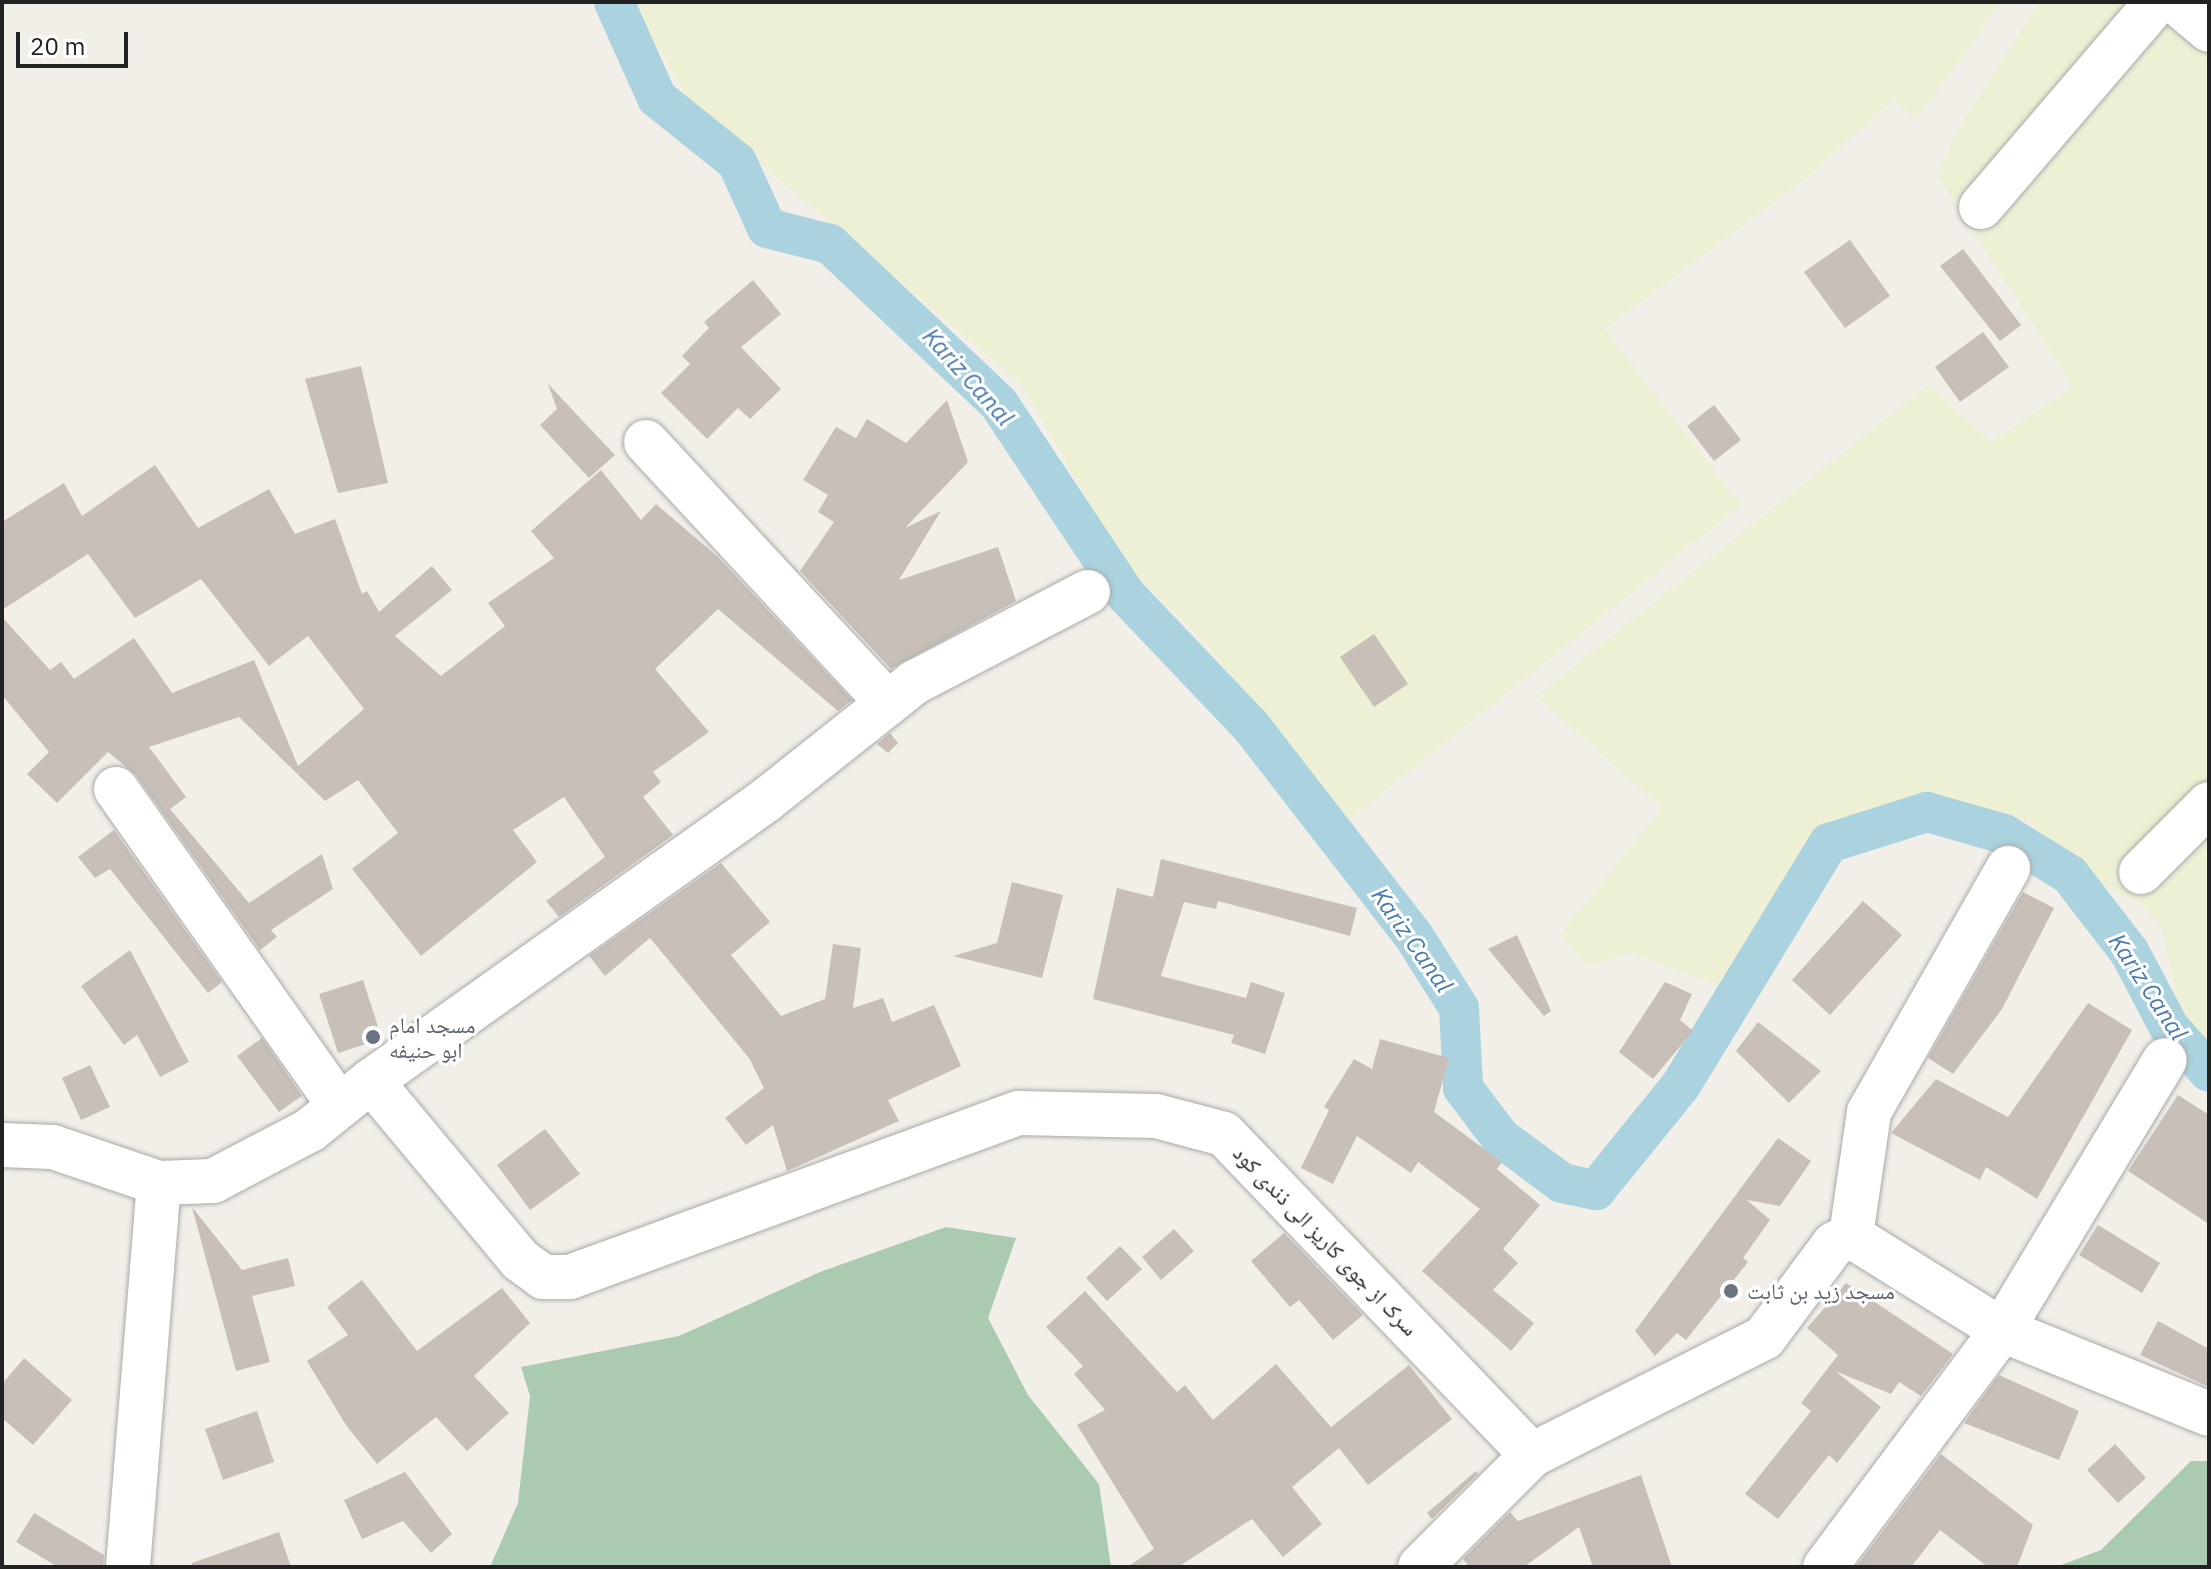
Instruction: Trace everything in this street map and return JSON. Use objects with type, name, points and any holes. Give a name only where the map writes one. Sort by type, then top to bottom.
[{"type":"street","points":[[1981,207],[2157,2]]},
{"type":"street","points":[[2176,2],[2209,30]]},
{"type":"street","points":[[646,442],[888,703]]},
{"type":"street","points":[[2,1145],[53,1147],[159,1183],[213,1181],[356,1093],[766,800],[888,703],[1088,592]]},
{"type":"street","name":"سرک از جوی کاریز الی ذندی کود","points":[[116,789],[356,1093],[520,1260],[543,1277],[570,1277],[1019,1113],[1156,1116],[1224,1134],[1532,1455]]},
{"type":"street","points":[[2141,872],[2209,804]]},
{"type":"street","points":[[1851,1236],[1869,1112],[2008,868]]},
{"type":"street","points":[[1825,1567],[2002,1330],[2165,1060]]},
{"type":"street","points":[[128,1567],[159,1183]]},
{"type":"street","points":[[1851,1236],[2002,1330],[2209,1414]]},
{"type":"street","points":[[1420,1567],[1532,1455],[1764,1338],[1834,1244],[1851,1236]]},
{"type":"green space","points":[[631,2],[2002,2],[1916,120],[1894,99],[1811,174],[1605,329],[1741,505],[1349,820],[1198,635],[1124,564],[1021,384],[692,106]]},
{"type":"green space","points":[[2039,2],[2209,2],[2209,1061],[2185,1037],[2162,929],[2141,903],[2079,877],[2031,822],[1926,797],[1803,842],[1784,891],[1717,986],[1631,952],[1587,966],[1560,934],[1662,808],[1536,696],[1929,384],[1991,442],[2073,386],[1937,176],[1956,132]]},
{"type":"green space","points":[[946,1227],[1016,1238],[988,1318],[1028,1395],[1099,1484],[1111,1567],[490,1567],[518,1503],[530,1396],[521,1367],[679,1336],[820,1272]]},
{"type":"green space","points":[[2191,1461],[2209,1461],[2209,1567],[2056,1567],[2101,1550]]},
{"type":"building","points":[[1850,240],[1890,296],[1845,328],[1804,272]]},
{"type":"building","points":[[1963,249],[2021,325],[2000,341],[1940,266]]},
{"type":"building","points":[[753,280],[781,314],[741,347],[781,389],[750,419],[738,408],[707,439],[661,393],[690,364],[682,356],[709,328],[704,322]]},
{"type":"building","points":[[1983,332],[2009,367],[1960,402],[1935,367]]},
{"type":"building","points":[[361,366],[388,483],[338,493],[305,379]]},
{"type":"building","points":[[548,384],[615,455],[589,478],[540,425],[557,409]]},
{"type":"building","points":[[947,400],[968,462],[905,528],[941,511],[899,580],[998,547],[1016,601],[891,669],[800,571],[834,522],[818,512],[828,495],[803,480],[836,427],[856,438],[867,419],[906,443]]},
{"type":"building","points":[[1714,405],[1741,440],[1714,461],[1687,426]]},
{"type":"building","points":[[155,465],[198,528],[269,489],[295,534],[335,519],[362,594],[367,591],[379,612],[432,566],[452,590],[395,636],[441,676],[505,626],[488,603],[554,558],[531,531],[601,470],[641,520],[656,504],[718,557],[852,700],[838,711],[718,609],[655,669],[709,732],[653,772],[661,782],[643,797],[673,835],[559,917],[546,901],[605,857],[564,797],[513,830],[537,862],[421,956],[352,869],[398,833],[358,780],[325,801],[239,717],[149,747],[186,797],[170,809],[249,903],[322,854],[333,889],[271,930],[277,937],[260,950],[136,775],[108,752],[57,803],[27,774],[49,752],[2,695],[2,617],[50,670],[61,662],[74,679],[134,638],[172,693],[254,660],[298,766],[364,709],[308,636],[269,666],[201,579],[135,618],[88,554],[2,610],[2,522],[64,483],[82,516]]},
{"type":"building","points":[[1374,634],[1408,684],[1374,707],[1340,657]]},
{"type":"building","points":[[890,733],[898,743],[888,753],[877,744]]},
{"type":"building","points":[[114,830],[222,982],[208,993],[110,869],[95,878],[78,857]]},
{"type":"building","points":[[1161,859],[1357,908],[1350,936],[1218,901],[1216,909],[1184,902],[1161,976],[1246,998],[1251,982],[1285,993],[1265,1054],[1231,1043],[1234,1035],[1093,999],[1117,888],[1153,897]]},
{"type":"building","points":[[721,863],[770,922],[731,955],[781,1016],[825,999],[833,944],[861,948],[853,1008],[883,998],[892,1022],[934,1005],[961,1066],[888,1100],[899,1121],[787,1171],[773,1125],[746,1145],[725,1118],[764,1088],[749,1058],[650,938],[605,976],[589,956]]},
{"type":"building","points":[[1012,882],[1063,895],[1042,978],[953,956],[997,943]]},
{"type":"building","points":[[2023,892],[2054,908],[2002,1009],[1953,1074],[1928,1058]]},
{"type":"building","points":[[1863,901],[1902,935],[1830,1015],[1792,980]]},
{"type":"building","points":[[1517,935],[1551,1011],[1544,1016],[1488,949]]},
{"type":"building","points":[[130,950],[189,1062],[160,1077],[137,1035],[124,1045],[81,986]]},
{"type":"building","points":[[363,980],[382,1039],[338,1053],[319,994]]},
{"type":"building","points":[[1665,982],[1692,994],[1680,1020],[1693,1031],[1653,1079],[1619,1052]]},
{"type":"building","points":[[2088,1003],[2132,1030],[2037,1199],[1986,1167],[1980,1180],[1891,1133],[1936,1079],[2008,1117]]},
{"type":"building","points":[[1758,1022],[1821,1071],[1789,1103],[1736,1051]]},
{"type":"building","points":[[262,1038],[302,1096],[279,1112],[237,1056]]},
{"type":"building","points":[[1380,1039],[1449,1058],[1434,1112],[1502,1162],[1497,1169],[1540,1205],[1503,1249],[1518,1263],[1493,1290],[1534,1323],[1511,1351],[1422,1271],[1480,1209],[1418,1162],[1411,1173],[1357,1136],[1333,1184],[1301,1168],[1329,1110],[1324,1107],[1354,1059],[1372,1069]]},
{"type":"building","points":[[90,1065],[110,1107],[81,1120],[62,1078]]},
{"type":"building","points":[[2178,1095],[2209,1115],[2209,1224],[2128,1171]]},
{"type":"building","points":[[545,1129],[580,1174],[530,1210],[497,1165]]},
{"type":"building","points":[[1778,1138],[1811,1161],[1780,1206],[1747,1200],[1770,1220],[1743,1258],[1748,1262],[1686,1340],[1677,1333],[1655,1356],[1635,1331]]},
{"type":"building","points":[[192,1207],[242,1270],[288,1258],[295,1286],[252,1296],[270,1362],[236,1371]]},
{"type":"building","points":[[2098,1225],[2160,1263],[2142,1293],[2079,1255]]},
{"type":"building","points":[[1174,1229],[1194,1251],[1161,1280],[1142,1257]]},
{"type":"building","points":[[1284,1233],[1363,1315],[1333,1340],[1299,1300],[1290,1307],[1251,1261]]},
{"type":"building","points":[[1120,1246],[1142,1269],[1107,1301],[1086,1278]]},
{"type":"building","points":[[362,1280],[417,1351],[502,1288],[530,1323],[474,1376],[509,1413],[467,1451],[436,1417],[377,1464],[346,1425],[307,1361],[348,1335],[327,1307]]},
{"type":"building","points":[[1846,1283],[1953,1354],[1921,1396],[1899,1382],[1891,1394],[1835,1371],[1881,1407],[1837,1463],[1829,1455],[1778,1519],[1745,1494],[1811,1411],[1801,1403],[1838,1355],[1807,1328]]},
{"type":"building","points":[[1085,1291],[1177,1392],[1185,1385],[1213,1420],[1276,1364],[1331,1427],[1409,1365],[1452,1419],[1368,1485],[1339,1448],[1292,1487],[1322,1524],[1283,1557],[1252,1519],[1178,1567],[1127,1567],[1154,1549],[1077,1425],[1105,1410],[1074,1374],[1083,1366],[1046,1327]]},
{"type":"building","points":[[2158,1321],[2209,1349],[2209,1387],[2140,1355]]},
{"type":"building","points":[[24,1358],[72,1400],[33,1445],[2,1418],[2,1384]]},
{"type":"building","points":[[1999,1375],[2079,1411],[2059,1460],[1964,1423]]},
{"type":"building","points":[[257,1411],[274,1462],[223,1480],[205,1429]]},
{"type":"building","points":[[2115,1444],[2146,1478],[2118,1503],[2087,1470]]},
{"type":"building","points":[[1941,1454],[2033,1525],[2017,1567],[1988,1567],[1940,1530],[1911,1567],[1856,1567]]},
{"type":"building","points":[[1476,1471],[1478,1474],[1432,1519],[1427,1513]]},
{"type":"building","points":[[405,1472],[452,1534],[431,1553],[403,1521],[362,1539],[344,1500]]},
{"type":"building","points":[[1641,1475],[1672,1567],[1593,1567],[1579,1527],[1524,1567],[1469,1567],[1463,1559],[1510,1512],[1518,1521]]},
{"type":"building","points":[[34,1513],[104,1555],[103,1567],[58,1567],[16,1542]]},
{"type":"building","points":[[279,1532],[291,1567],[192,1567],[192,1563]]},
{"type":"waterway","name":"Kariz Canal","points":[[614,2],[657,98],[737,162],[767,228],[830,244],[999,404],[1126,595],[1250,725],[1413,935],[1459,1008],[1463,1088],[1500,1137],[1562,1183],[1596,1190],[1681,1085],[1829,843],[1927,812],[2004,834],[2070,875],[2130,953],[2169,1027],[2209,1072]]},
{"type":"place","name":"مسجد امام ابو حنیفه","points":[[373,1037]]},
{"type":"place","name":"مسجد زید بن ثابت","points":[[1731,1291]]}]
